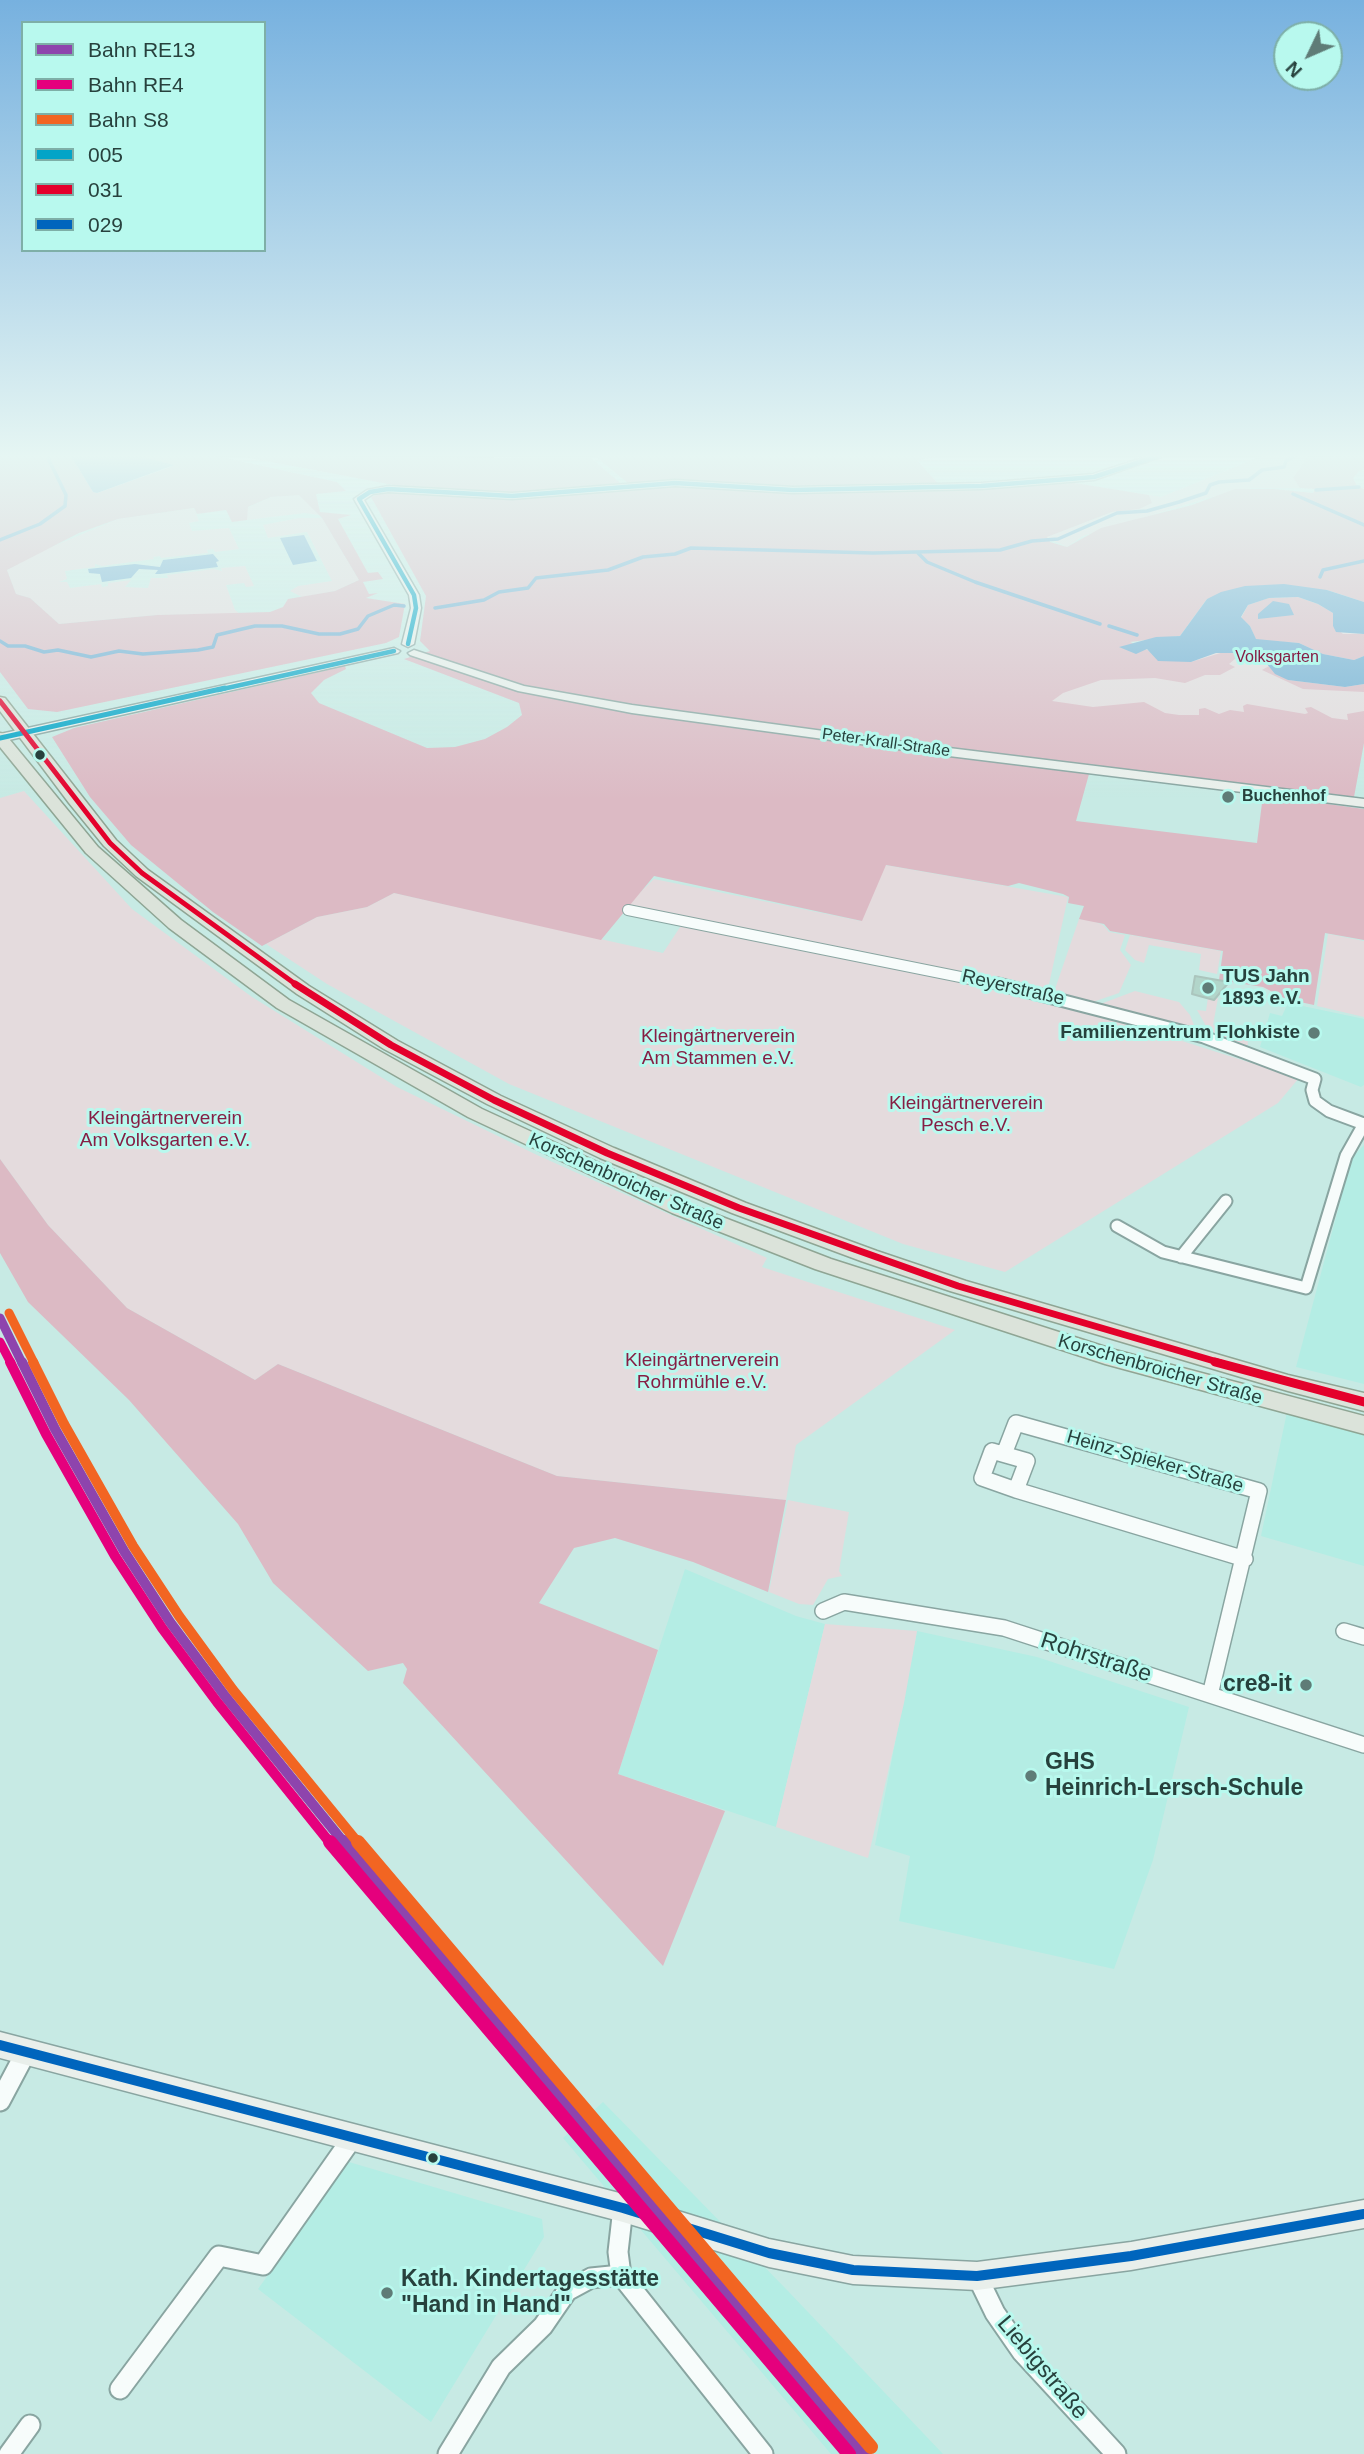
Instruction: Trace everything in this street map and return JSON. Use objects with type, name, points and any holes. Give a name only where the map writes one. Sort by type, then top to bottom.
[{"type":"main road","name":"Korschenbroicher Straße","points":[[0,701],[6,736],[92,850],[175,925],[283,1004],[475,1113],[680,1208],[823,1264],[1113,1358],[1364,1425]]},
{"type":"main road","name":"Korschenbroicher Straße","points":[[6,736],[110,843],[186,906],[303,990],[391,1045],[494,1100],[655,1173],[869,1256],[1011,1302],[1288,1383],[1364,1402]]},
{"type":"street","points":[[400,571],[414,595],[416,608],[411,648]]},
{"type":"street","name":"Peter-Krall-Straße","points":[[6,736],[394,651],[402,654],[411,648],[522,689],[632,709],[949,752],[1364,803]]},
{"type":"street","name":"Reyerstraße","points":[[628,909],[977,979],[1205,1037],[1315,1079],[1312,1090],[1315,1101],[1329,1111],[1364,1124]]},
{"type":"street","points":[[1117,1226],[1163,1252],[1306,1288],[1346,1156],[1364,1124]]},
{"type":"street","points":[[1181,1257],[1226,1201]]},
{"type":"street","name":"Heinz-Spieker-Straße","points":[[1210,1695],[1244,1559],[1259,1491],[1016,1423],[1004,1454],[992,1451],[982,1478],[1244,1559]]},
{"type":"street","points":[[1004,1454],[1027,1461],[1016,1490]]},
{"type":"street","name":"Rohrstraße","points":[[823,1611],[844,1602],[1004,1628],[1364,1745]]},
{"type":"street","points":[[1344,1631],[1364,1637]]},
{"type":"street","points":[[0,2101],[13,2048],[623,2208],[769,2253],[847,2268],[977,2276],[1131,2256],[1364,2214]]},
{"type":"street","points":[[120,2389],[219,2256],[263,2265],[353,2136]]},
{"type":"street","points":[[623,2208],[618,2252],[621,2275],[634,2295],[763,2454]]},
{"type":"street","points":[[447,2454],[500,2367],[543,2326],[567,2291],[591,2278],[621,2275]]},
{"type":"street","name":"Liebigstraße","points":[[977,2276],[995,2313],[1022,2352],[1116,2454]]},
{"type":"street","points":[[9,2454],[30,2425]]},
{"type":"shaded area","points":[[0,571],[7,571],[16,594],[30,598],[59,624],[157,615],[270,612],[283,607],[288,599],[335,591],[359,580],[353,571],[378,572],[383,579],[363,582],[369,594],[378,593],[366,598],[405,604],[399,637],[386,643],[57,712],[28,709],[0,672]]},
{"type":"shaded area","points":[[412,571],[1364,571],[1364,602],[1327,590],[1207,599],[1180,636],[1130,642],[1152,652],[1191,662],[1227,651],[1245,653],[1267,664],[1236,658],[1229,664],[1235,667],[1220,675],[1205,675],[1185,683],[1155,678],[1101,680],[1063,693],[1052,701],[1093,707],[1144,702],[1165,713],[1179,715],[1199,715],[1199,709],[1205,708],[1219,714],[1230,710],[1244,712],[1243,706],[1247,704],[1305,714],[1308,713],[1305,708],[1311,707],[1332,718],[1348,720],[1347,714],[1364,711],[1364,743],[1354,797],[1086,768],[1083,773],[1089,774],[1076,821],[1257,843],[1263,795],[1364,809],[1364,940],[1325,933],[1314,1005],[1286,999],[1263,987],[1219,980],[1223,951],[1110,931],[1104,924],[1079,919],[1084,906],[1068,903],[1069,897],[1063,894],[1019,883],[1008,886],[886,865],[862,921],[654,876],[601,940],[394,893],[367,907],[317,917],[262,946],[213,912],[131,845],[90,797],[52,737],[74,728],[345,666],[346,669],[324,680],[311,693],[319,703],[427,748],[455,747],[485,739],[522,715],[519,703],[404,659],[430,651],[420,641],[426,596]]},
{"type":"shaded area","points":[[1298,597],[1333,613],[1333,626],[1343,634],[1364,634],[1364,656],[1354,660],[1323,654],[1299,643],[1256,640],[1250,626],[1241,618],[1248,605],[1268,598]]},
{"type":"shaded area","points":[[1269,666],[1288,680],[1345,687],[1364,684],[1364,692],[1303,689],[1262,670]]},
{"type":"shaded area","name":"Familienzentrum Flohkiste","points":[[1288,1003],[1364,1019],[1364,1085],[1361,1087],[1260,1047],[1270,1013],[1282,1016]]},
{"type":"shaded area","points":[[1364,1145],[1364,1384],[1296,1367],[1352,1157]]},
{"type":"shaded area","points":[[0,1159],[48,1225],[127,1308],[255,1380],[278,1364],[557,1476],[786,1500],[768,1592],[693,1562],[615,1538],[574,1548],[539,1603],[658,1650],[618,1774],[725,1811],[663,1966],[403,1683],[407,1669],[403,1663],[368,1671],[273,1583],[238,1524],[129,1400],[28,1302],[0,1253]]},
{"type":"shaded area","points":[[1287,1412],[1364,1432],[1364,1566],[1261,1536]]},
{"type":"shaded area","points":[[685,1569],[796,1616],[825,1624],[776,1827],[618,1774]]},
{"type":"shaded area","name":"GHS Heinrich-Lersch-Schule","points":[[917,1631],[1037,1657],[1189,1707],[1153,1860],[1114,1969],[899,1921],[910,1856],[875,1845]]},
{"type":"shaded area","points":[[603,2102],[943,2454],[831,2454],[563,2138]]},
{"type":"shaded area","name":"Kath. Kindertagesstätte \"Hand in Hand\"","points":[[349,2162],[542,2219],[544,2237],[431,2422],[258,2289]]},
{"type":"green space","points":[[7,571],[69,571],[65,571],[67,579],[59,582],[67,582],[70,588],[101,584],[102,587],[108,586],[108,583],[131,580],[125,587],[148,588],[151,578],[168,578],[167,575],[202,571],[247,571],[254,586],[246,587],[244,583],[226,585],[235,610],[240,614],[157,615],[59,624],[30,598],[16,594]]},
{"type":"green space","points":[[327,571],[353,571],[359,580],[335,591],[302,597],[290,591],[298,586],[332,581]]},
{"type":"green space","name":"Volksgarten","points":[[1364,593],[1364,743],[1026,723],[1044,698]]},
{"type":"green space","points":[[24,791],[132,909],[252,997],[397,1087],[537,1155],[767,1258],[762,1267],[955,1330],[796,1445],[786,1500],[557,1476],[278,1364],[255,1380],[127,1308],[48,1225],[0,1159],[0,798]]},
{"type":"green space","points":[[885,865],[1068,897],[1046,998],[1299,1078],[1278,1103],[1005,1272],[903,1244],[509,1084],[327,984],[266,944],[317,917],[367,907],[394,893],[663,953],[682,924],[626,906],[654,879],[861,921]]},
{"type":"green space","points":[[1079,919],[1093,921],[1103,925],[1109,932],[1125,935],[1120,950],[1131,965],[1119,993],[1087,1004],[1053,995]]},
{"type":"green space","points":[[1328,934],[1364,941],[1364,1017],[1317,1006]]},
{"type":"green space","points":[[1130,935],[1221,951],[1217,974],[1199,970],[1201,954],[1149,945],[1144,963],[1135,960],[1125,950]]},
{"type":"green space","points":[[1135,991],[1179,1002],[1190,1015],[1197,1033],[1095,1006]]},
{"type":"green space","points":[[1208,997],[1218,998],[1213,1025],[1247,1036],[1248,1045],[1240,1046],[1210,1033],[1197,1010],[1206,1011]]},
{"type":"green space","points":[[788,1500],[849,1512],[839,1571],[842,1576],[828,1579],[813,1605],[799,1604],[769,1592]]},
{"type":"green space","points":[[825,1624],[917,1631],[904,1703],[868,1858],[776,1827]]},
{"type":"water","points":[[88,571],[138,571],[131,578],[102,582],[100,574],[89,573]]},
{"type":"water","points":[[158,571],[189,571],[160,574],[155,574]]},
{"type":"water","points":[[1284,584],[1327,590],[1364,602],[1364,634],[1336,632],[1333,613],[1318,604],[1298,597],[1269,598],[1248,605],[1241,617],[1250,626],[1256,639],[1299,643],[1323,654],[1354,660],[1364,656],[1364,684],[1345,687],[1288,680],[1275,674],[1263,659],[1245,653],[1216,653],[1191,662],[1158,661],[1147,649],[1136,654],[1119,647],[1156,637],[1180,636],[1207,599],[1221,592],[1245,586]]},
{"type":"water","points":[[1273,601],[1289,604],[1294,615],[1258,619],[1258,614]]},
{"type":"building","points":[[1195,976],[1229,982],[1214,1000],[1192,994]]},
{"type":"waterway","points":[[435,608],[484,600],[499,592],[528,588],[536,578],[603,571]]},
{"type":"waterway","points":[[947,571],[1100,624]]},
{"type":"waterway","points":[[1320,577],[1323,571]]},
{"type":"waterway","points":[[0,641],[8,646],[25,646],[44,652],[58,650],[91,657],[119,651],[143,654],[198,650],[213,647],[217,635],[255,626],[282,626],[319,634],[340,634],[358,629],[368,616],[394,605],[404,606]]},
{"type":"waterway","points":[[1109,626],[1137,635]]},
{"type":"rail line","name":"S8","points":[[9,1313],[64,1424],[133,1546],[179,1616],[233,1690],[330,1809],[871,2447]]},
{"type":"rail line","name":"RE13","points":[[0,1318],[55,1429],[124,1551],[170,1622],[225,1696],[322,1816],[863,2454]]},
{"type":"rail line","name":"RE4","points":[[0,1342],[46,1434],[115,1556],[162,1628],[217,1702],[314,1823],[849,2454]]},
{"type":"transit line","name":"005","points":[[400,571],[414,595],[416,608],[408,644]]},
{"type":"transit line","name":"005","points":[[0,738],[394,651]]},
{"type":"transit line","name":"031","points":[[0,701],[74,800],[110,843],[142,873],[303,990],[391,1045],[494,1100],[607,1153],[739,1208],[869,1256],[958,1286],[1288,1383],[1364,1402]]},
{"type":"transit line","name":"029","points":[[0,2045],[623,2208],[769,2253],[853,2270],[977,2276],[1131,2256],[1364,2214]]},
{"type":"place","name":"Buchenhof","points":[[1228,797]]},
{"type":"place","name":"TUS Jahn 1893 e.V.","points":[[1208,988]]},
{"type":"place","name":"Familienzentrum Flohkiste","points":[[1314,1033]]},
{"type":"place","name":"cre8-it","points":[[1306,1685]]},
{"type":"place","name":"GHS Heinrich-Lersch-Schule","points":[[1031,1776]]},
{"type":"place","name":"Kath. Kindertagesstätte \"Hand in Hand\"","points":[[387,2293]]},
{"type":"park label","name":"Kleingärtnerverein Am Stammen e.V.","points":[[718,1048]]},
{"type":"park label","name":"Kleingärtnerverein Pesch e.V.","points":[[966,1115]]},
{"type":"park label","name":"Kleingärtnerverein Am Volksgarten e.V.","points":[[165,1130]]},
{"type":"park label","name":"Kleingärtnerverein Rohrmühle e.V.","points":[[702,1372]]}]
